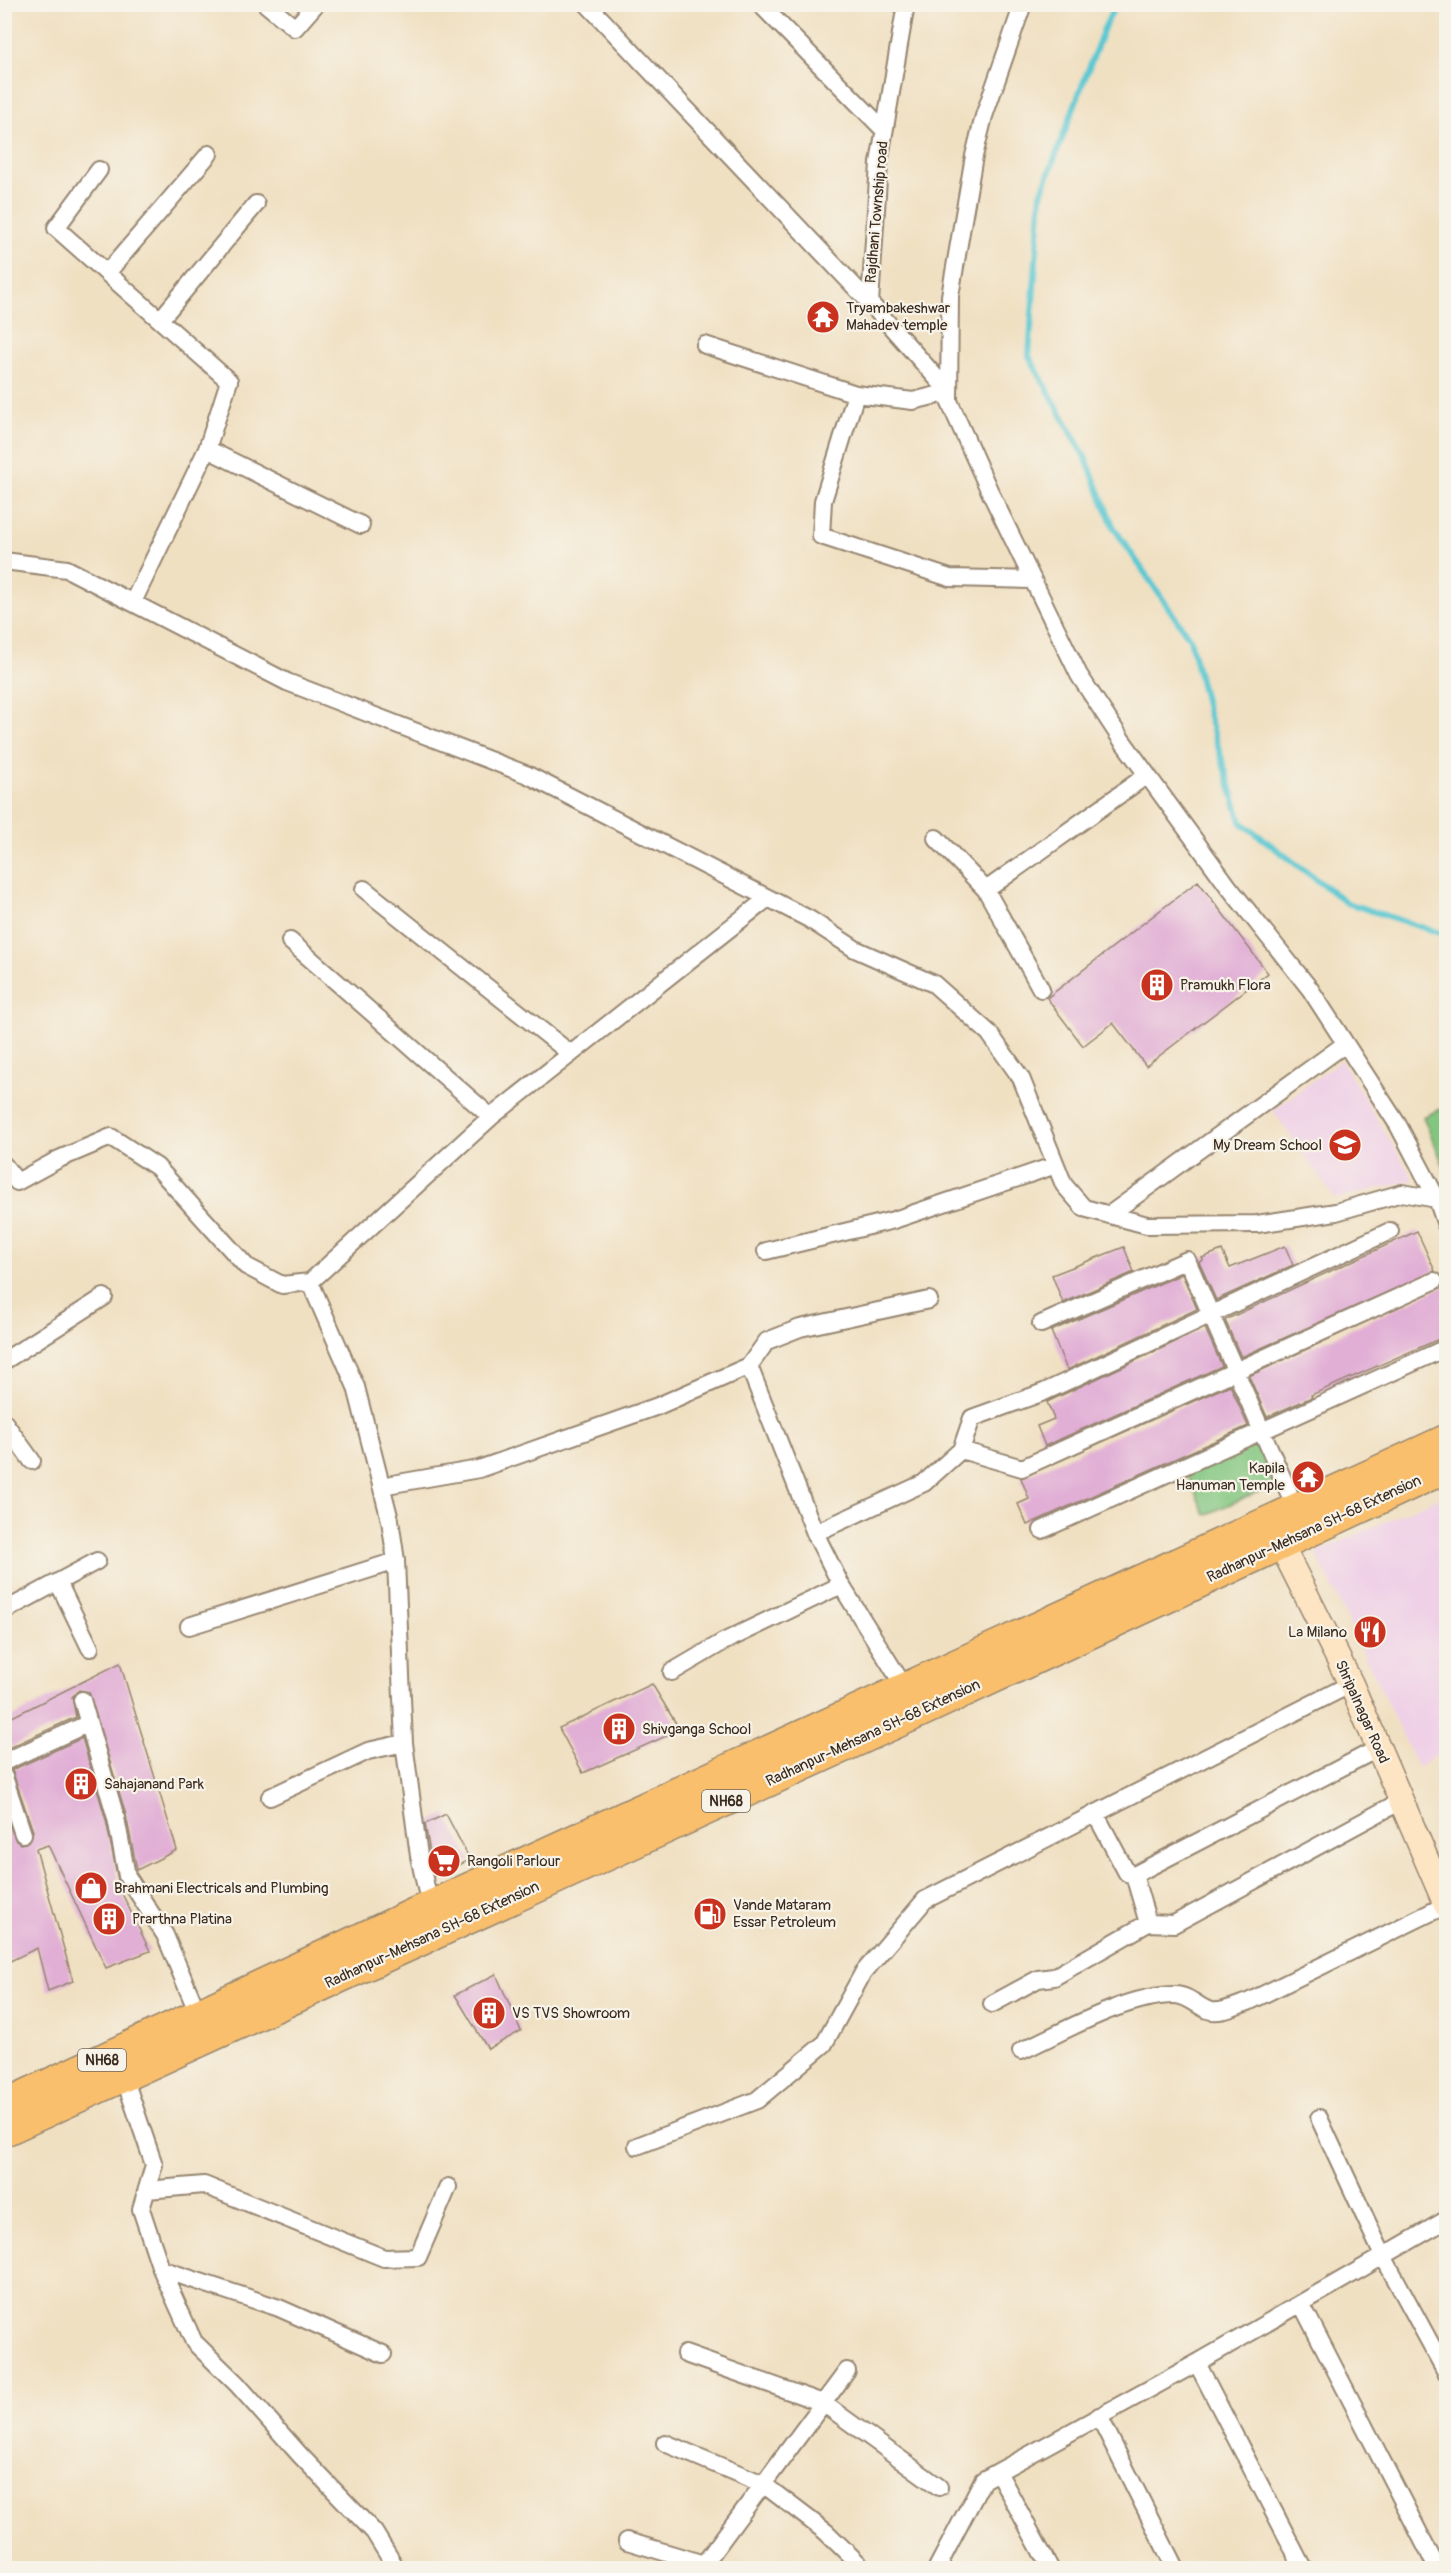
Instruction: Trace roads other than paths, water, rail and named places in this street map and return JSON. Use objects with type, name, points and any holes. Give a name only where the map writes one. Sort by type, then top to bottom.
[{"type":"highway","name":"NH68","points":[[1282,1525],[1446,1440]]},
{"type":"highway","name":"Radhanpur-Mehsana SH-68 Extension","points":[[4,2131],[119,2065],[913,1701],[1282,1525],[1446,1468]]},
{"type":"highway","name":"NH68","points":[[4,2105],[119,2065],[199,2016],[430,1905],[913,1701]]},
{"type":"street","points":[[266,4],[295,28],[316,4]]},
{"type":"street","points":[[587,4],[870,303]]},
{"type":"street","points":[[760,4],[884,130]]},
{"type":"street","name":"Rajdhani Township road","points":[[906,4],[879,163],[870,303],[949,392]]},
{"type":"street","points":[[1023,4],[984,116],[974,156],[950,296],[949,401],[1079,675],[1147,775],[1228,886],[1310,989],[1398,1125],[1437,1199],[1446,1224]]},
{"type":"street","points":[[107,273],[209,154]]},
{"type":"street","points":[[99,170],[56,228],[229,381],[207,449],[133,602]]},
{"type":"street","points":[[160,320],[256,204]]},
{"type":"street","points":[[705,345],[856,394],[913,401],[949,392]]},
{"type":"street","points":[[856,394],[823,501],[821,536],[951,578],[1032,580]]},
{"type":"street","points":[[207,449],[361,525]]},
{"type":"street","points":[[4,561],[67,569],[287,682],[528,776],[809,919],[855,949],[934,984],[989,1032],[1021,1078],[1064,1185],[1084,1208],[1147,1225],[1257,1224],[1336,1212],[1401,1194],[1437,1199]]},
{"type":"street","points":[[986,891],[1147,775]]},
{"type":"street","points":[[936,838],[986,891],[1041,989]]},
{"type":"street","points":[[364,889],[571,1054]]},
{"type":"street","points":[[4,1165],[17,1182],[59,1159],[111,1137],[157,1167],[246,1266],[282,1285],[310,1282],[491,1117],[768,898]]},
{"type":"street","points":[[290,940],[491,1117]]},
{"type":"street","points":[[1109,1215],[1346,1044]]},
{"type":"street","points":[[766,1251],[894,1220],[1056,1165]]},
{"type":"street","points":[[815,1533],[924,1483],[961,1450],[972,1418],[1044,1392],[1390,1231]]},
{"type":"street","points":[[1041,1324],[1187,1260],[1261,1431],[1282,1525]]},
{"type":"street","points":[[961,1450],[1022,1468],[1434,1281]]},
{"type":"street","points":[[310,1282],[356,1387],[390,1520],[396,1562],[404,1743],[418,1856],[430,1905]]},
{"type":"street","points":[[4,1361],[104,1297]]},
{"type":"street","points":[[381,1486],[479,1469],[658,1406],[749,1366],[767,1341],[800,1328],[928,1300]]},
{"type":"street","points":[[1042,1530],[1446,1348]]},
{"type":"street","points":[[749,1366],[815,1533],[841,1585],[913,1701]]},
{"type":"street","points":[[4,1422],[32,1461]]},
{"type":"street","name":"Shripalnagar Road","points":[[1282,1525],[1446,1905]]},
{"type":"street","points":[[4,1611],[97,1561]]},
{"type":"street","points":[[189,1626],[396,1562]]},
{"type":"street","points":[[58,1582],[90,1648]]},
{"type":"street","points":[[672,1672],[723,1642],[841,1585]]},
{"type":"street","points":[[637,2146],[757,2100],[824,2044],[863,1973],[925,1900],[1351,1684]]},
{"type":"street","points":[[82,1700],[87,1724],[116,1818],[127,1876],[165,1935],[199,2016]]},
{"type":"street","points":[[4,1762],[87,1724]]},
{"type":"street","points":[[270,1797],[368,1751],[404,1743]]},
{"type":"street","points":[[1095,1814],[1128,1873],[1134,1875],[1379,1749]]},
{"type":"street","points":[[4,1777],[23,1834]]},
{"type":"street","points":[[992,2004],[1038,1980],[1054,1977],[1148,1923],[1174,1924],[1401,1801]]},
{"type":"street","points":[[1134,1875],[1148,1923]]},
{"type":"street","points":[[1021,2051],[1113,2008],[1146,2000],[1177,1995],[1209,2010],[1221,2011],[1239,2005],[1446,1905]]},
{"type":"street","points":[[119,2065],[154,2165],[141,2209],[161,2269],[194,2342],[237,2384],[300,2455],[374,2532],[396,2568]]},
{"type":"street","points":[[1319,2118],[1383,2256],[1446,2372]]},
{"type":"street","points":[[147,2190],[204,2185],[384,2259],[418,2257],[448,2187]]},
{"type":"street","points":[[936,2565],[983,2480],[1197,2363],[1446,2220]]},
{"type":"street","points":[[161,2269],[279,2308],[383,2354]]},
{"type":"street","points":[[1301,2303],[1437,2568]]},
{"type":"street","points":[[684,2354],[823,2403],[939,2487]]},
{"type":"street","points":[[1197,2363],[1303,2568]]},
{"type":"street","points":[[627,2541],[708,2566],[763,2484],[847,2371]]},
{"type":"street","points":[[1099,2416],[1175,2568]]},
{"type":"street","points":[[665,2443],[763,2484],[826,2532],[863,2568]]},
{"type":"street","points":[[998,2472],[1050,2568]]},
{"type":"waterway","points":[[1116,4],[1104,28],[1041,194],[1029,356],[1086,459],[1114,528],[1190,639],[1209,717],[1241,822],[1347,903],[1446,935]]},
{"type":"place","name":"Tryambakeshwar Mahadev temple","points":[[823,317]]},
{"type":"place","name":"Pramukh Flora","points":[[1157,985]]},
{"type":"place","name":"My Dream School","points":[[1345,1145]]},
{"type":"place","name":"Kapila Hanuman Temple","points":[[1308,1477]]},
{"type":"place","name":"La Milano","points":[[1370,1632]]},
{"type":"place","name":"Shivganga School","points":[[619,1729]]},
{"type":"place","name":"Sahajanand Park","points":[[81,1784]]},
{"type":"place","name":"Rangoli Parlour","points":[[444,1861]]},
{"type":"place","name":"Brahmani Electricals and Plumbing","points":[[91,1888]]},
{"type":"place","name":"Vande Mataram Essar Petroleum","points":[[710,1914]]},
{"type":"place","name":"Prarthna Platina","points":[[109,1919]]},
{"type":"place","name":"VS TVS Showroom","points":[[489,2013]]}]
